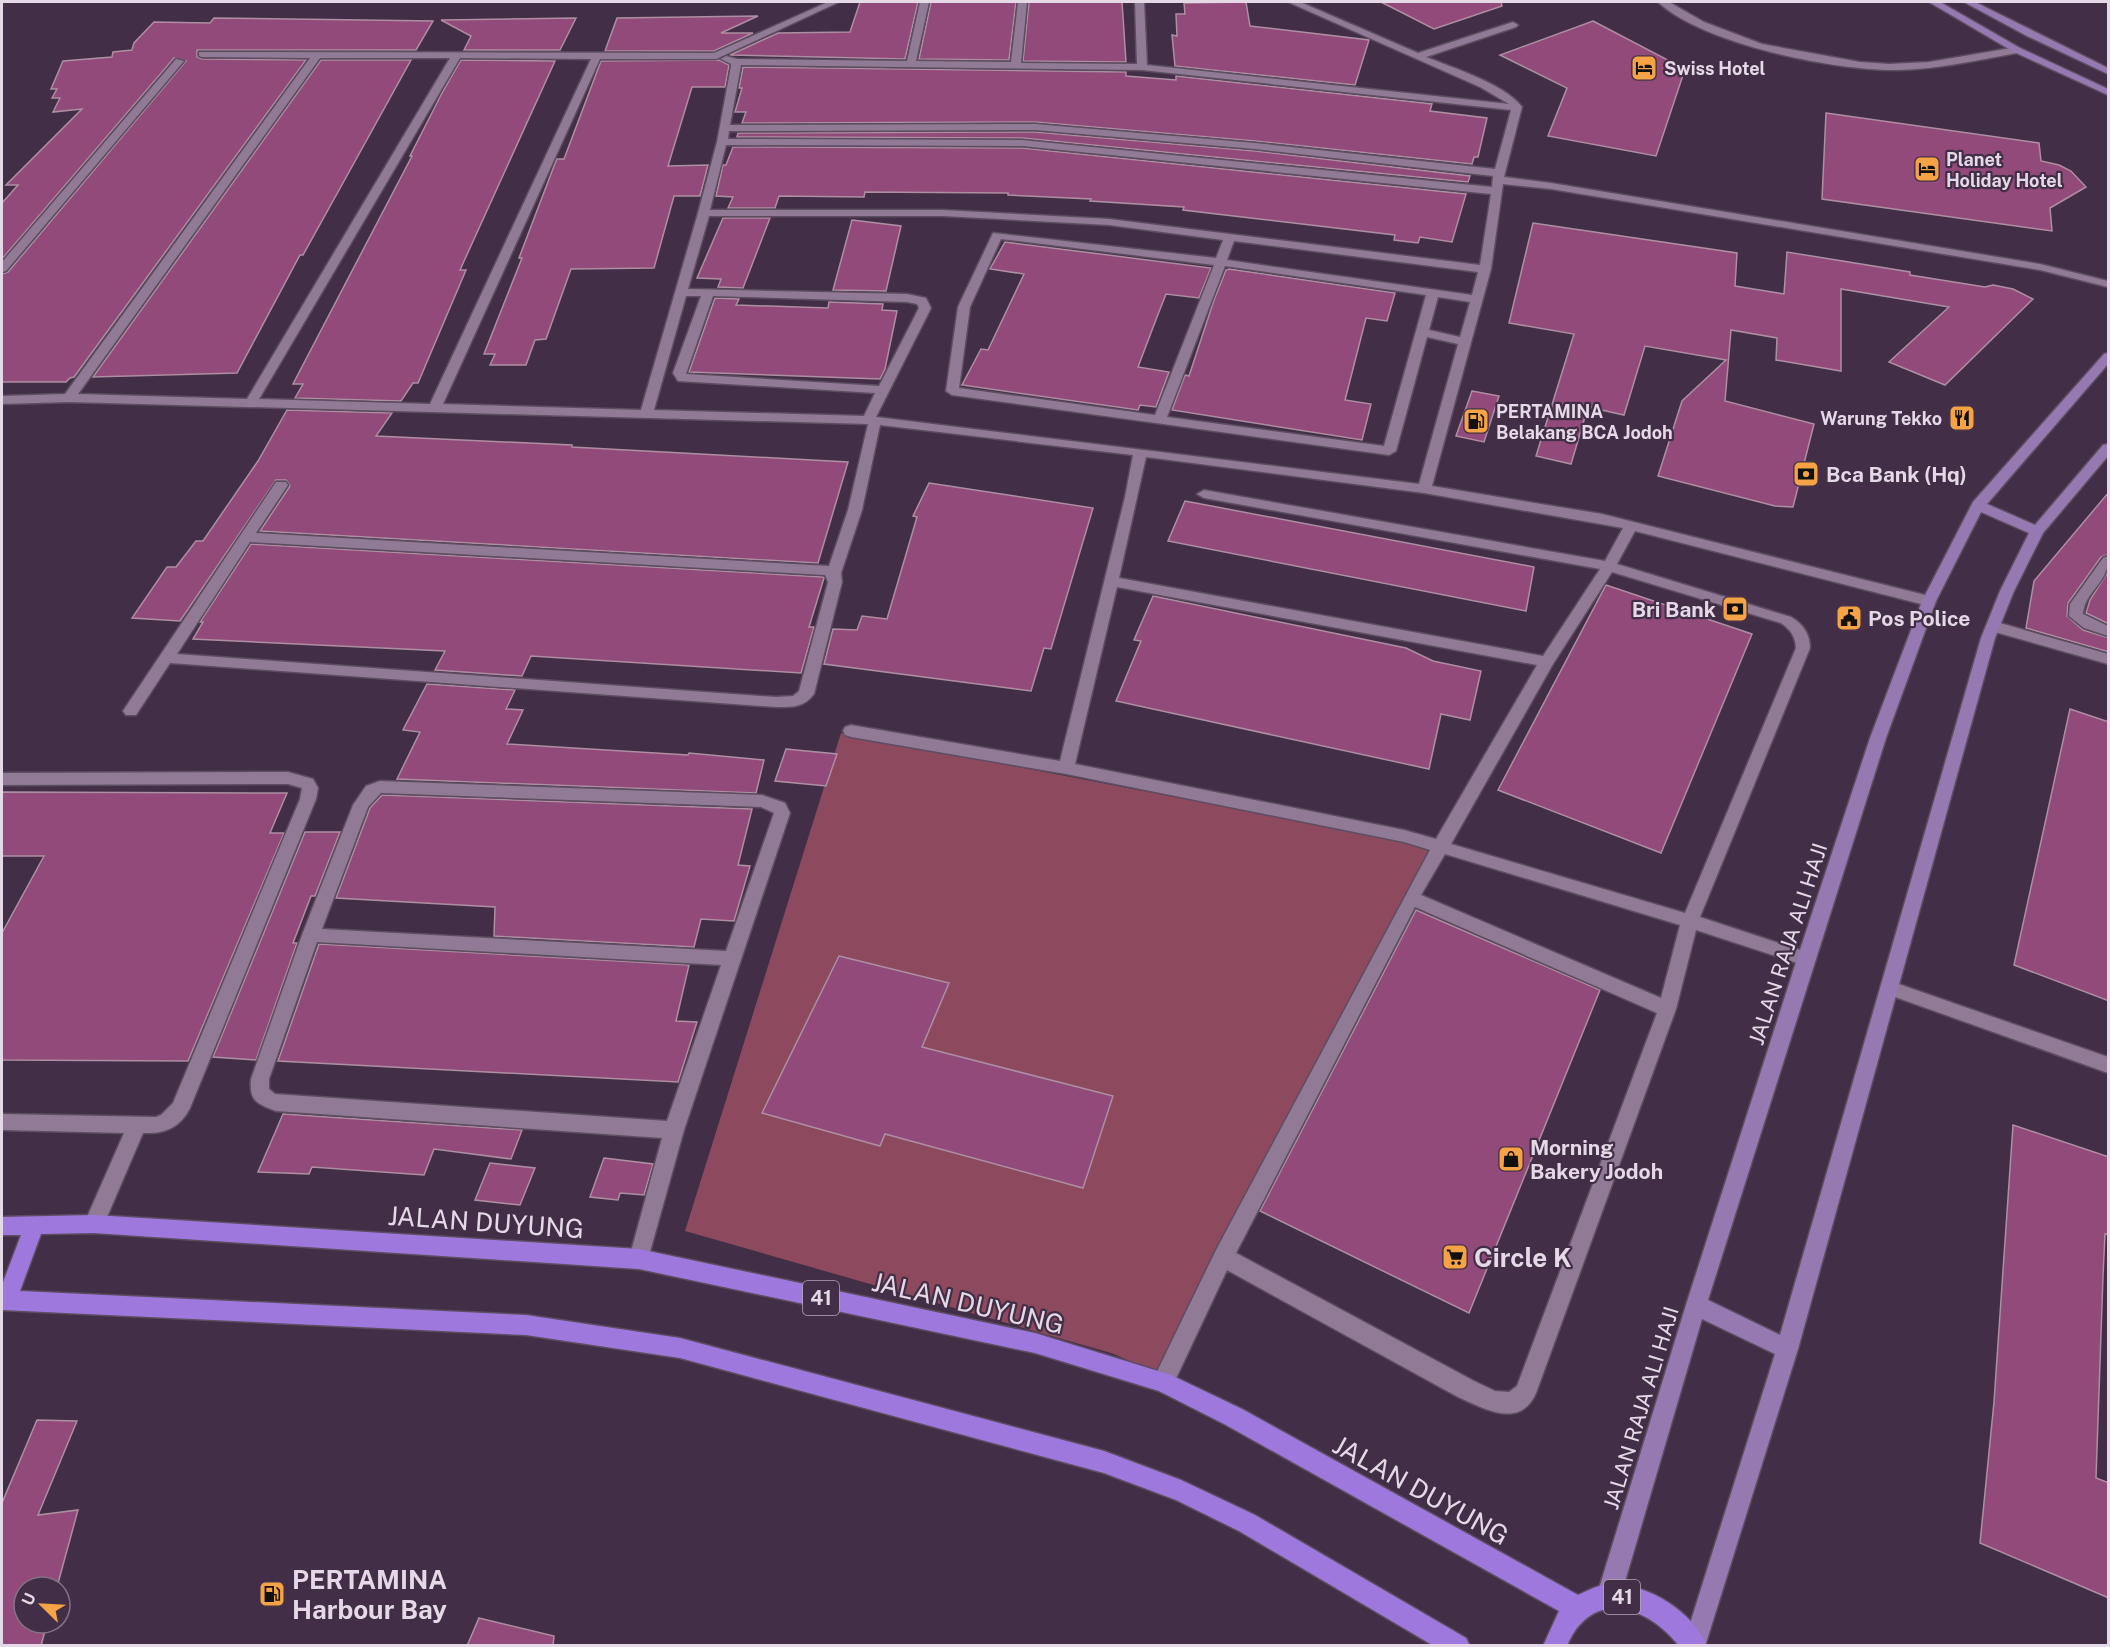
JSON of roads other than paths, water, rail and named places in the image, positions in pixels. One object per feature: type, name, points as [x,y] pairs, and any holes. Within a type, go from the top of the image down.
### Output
[{"type":"highway","name":"JALAN DUYUNG","points":[[2,1226],[94,1224],[639,1259],[1035,1343],[1163,1382],[1234,1417],[1578,1608]]},
{"type":"highway","points":[[34,1226],[4,1300],[526,1326],[680,1348],[1104,1462],[1172,1487],[1247,1523],[1458,1646]]},
{"type":"highway","name":"41","points":[[1555,1646],[1558,1632],[1571,1614],[1588,1602],[1609,1595],[1632,1598],[1655,1607],[1676,1622],[1695,1644]]},
{"type":"main road","points":[[1934,2],[2017,50],[2109,92]]},
{"type":"main road","points":[[1969,2],[2021,30],[2109,71]]},
{"type":"main road","name":"JALAN RAJA ALI HAJI","points":[[1609,1595],[1696,1305],[1806,959],[1879,735],[1929,601],[1978,505],[2109,357]]},
{"type":"main road","points":[[1695,1644],[1787,1349],[1993,626],[2007,591],[2037,531],[2109,448]]},
{"type":"main road","points":[[1978,505],[2037,531]]},
{"type":"main road","points":[[1696,1305],[1787,1349]]},
{"type":"street","points":[[716,56],[834,2]]},
{"type":"street","points":[[911,63],[924,2]]},
{"type":"street","points":[[1016,64],[1023,2]]},
{"type":"street","points":[[1140,2],[1142,67]]},
{"type":"street","points":[[1293,2],[1493,90],[1512,101],[1517,108]]},
{"type":"street","points":[[1663,2],[1712,30],[1736,40],[1783,53],[1846,63],[1901,67],[1952,62],[2017,50]]},
{"type":"street","points":[[1342,12],[1428,52]]},
{"type":"street","points":[[1416,57],[1513,25]]},
{"type":"street","points":[[202,54],[716,56],[736,62],[1142,67],[1517,108]]},
{"type":"street","points":[[250,404],[457,55]]},
{"type":"street","points":[[69,398],[316,56]]},
{"type":"street","points":[[435,407],[597,56]]},
{"type":"street","points":[[2,269],[179,61]]},
{"type":"street","points":[[647,413],[704,213],[722,142],[736,62]]},
{"type":"street","points":[[1424,489],[1485,269],[1498,181],[1517,108]]},
{"type":"street","points":[[724,128],[1035,127],[1255,146],[1498,181]]},
{"type":"street","points":[[722,142],[1022,144],[1551,186],[2040,267],[2109,284]]},
{"type":"street","points":[[704,213],[942,213],[1109,222],[1485,269]]},
{"type":"street","points":[[1433,293],[1389,451],[952,391],[964,307],[998,235],[1220,262],[1477,299]]},
{"type":"street","points":[[1160,419],[1230,237]]},
{"type":"street","points":[[166,658],[767,701],[797,701],[806,694],[835,582],[834,573],[855,510],[872,420],[924,304],[918,299],[682,292]]},
{"type":"street","points":[[708,293],[679,373],[682,378],[884,390]]},
{"type":"street","points":[[1422,332],[1464,342]]},
{"type":"street","points":[[2,400],[69,398],[872,420],[1424,489],[1602,518],[1929,601]]},
{"type":"street","points":[[1066,768],[1132,497],[1140,452]]},
{"type":"street","points":[[130,711],[281,485]]},
{"type":"street","points":[[1204,494],[1609,566],[1786,620],[1796,627],[1803,638],[1803,648],[1690,921],[1667,1009],[1525,1393],[1512,1403],[1494,1402],[1222,1257]]},
{"type":"street","points":[[1163,1382],[1222,1257],[1411,898],[1547,662],[1609,566],[1631,525]]},
{"type":"street","points":[[247,537],[834,573]]},
{"type":"street","points":[[2109,561],[2076,604],[2076,616],[2089,624],[2109,631]]},
{"type":"street","points":[[1111,580],[1547,662]]},
{"type":"street","points":[[1993,626],[2109,659]]},
{"type":"street","points":[[851,731],[1066,768],[1404,836],[1690,921],[1806,959]]},
{"type":"street","points":[[2,779],[288,778],[307,783],[310,788],[308,799],[180,1108],[167,1122],[156,1125],[2,1122]]},
{"type":"street","points":[[639,1259],[674,1130],[782,813],[779,807],[771,802],[380,787],[372,790],[361,805],[311,935],[260,1079],[258,1092],[268,1100],[288,1104],[674,1130]]},
{"type":"street","points":[[1411,898],[1667,1009]]},
{"type":"street","points":[[311,935],[733,959]]},
{"type":"street","points":[[1890,988],[2109,1065]]},
{"type":"street","points":[[94,1224],[137,1125]]},
{"type":"place","name":"Swiss Hotel","points":[[1644,68]]},
{"type":"place","name":"Planet Holiday Hotel","points":[[1927,169]]},
{"type":"place","name":"Warung Tekko","points":[[1962,418]]},
{"type":"place","name":"PERTAMINA Belakang BCA Jodoh","points":[[1476,421]]},
{"type":"place","name":"Bca Bank (Hq)","points":[[1806,474]]},
{"type":"place","name":"Bri Bank","points":[[1735,609]]},
{"type":"place","name":"Pos Police","points":[[1849,618]]},
{"type":"place","name":"Morning Bakery Jodoh","points":[[1511,1159]]},
{"type":"place","name":"Circle K","points":[[1455,1257]]},
{"type":"place","name":"PERTAMINA Harbour Bay","points":[[272,1594]]}]
